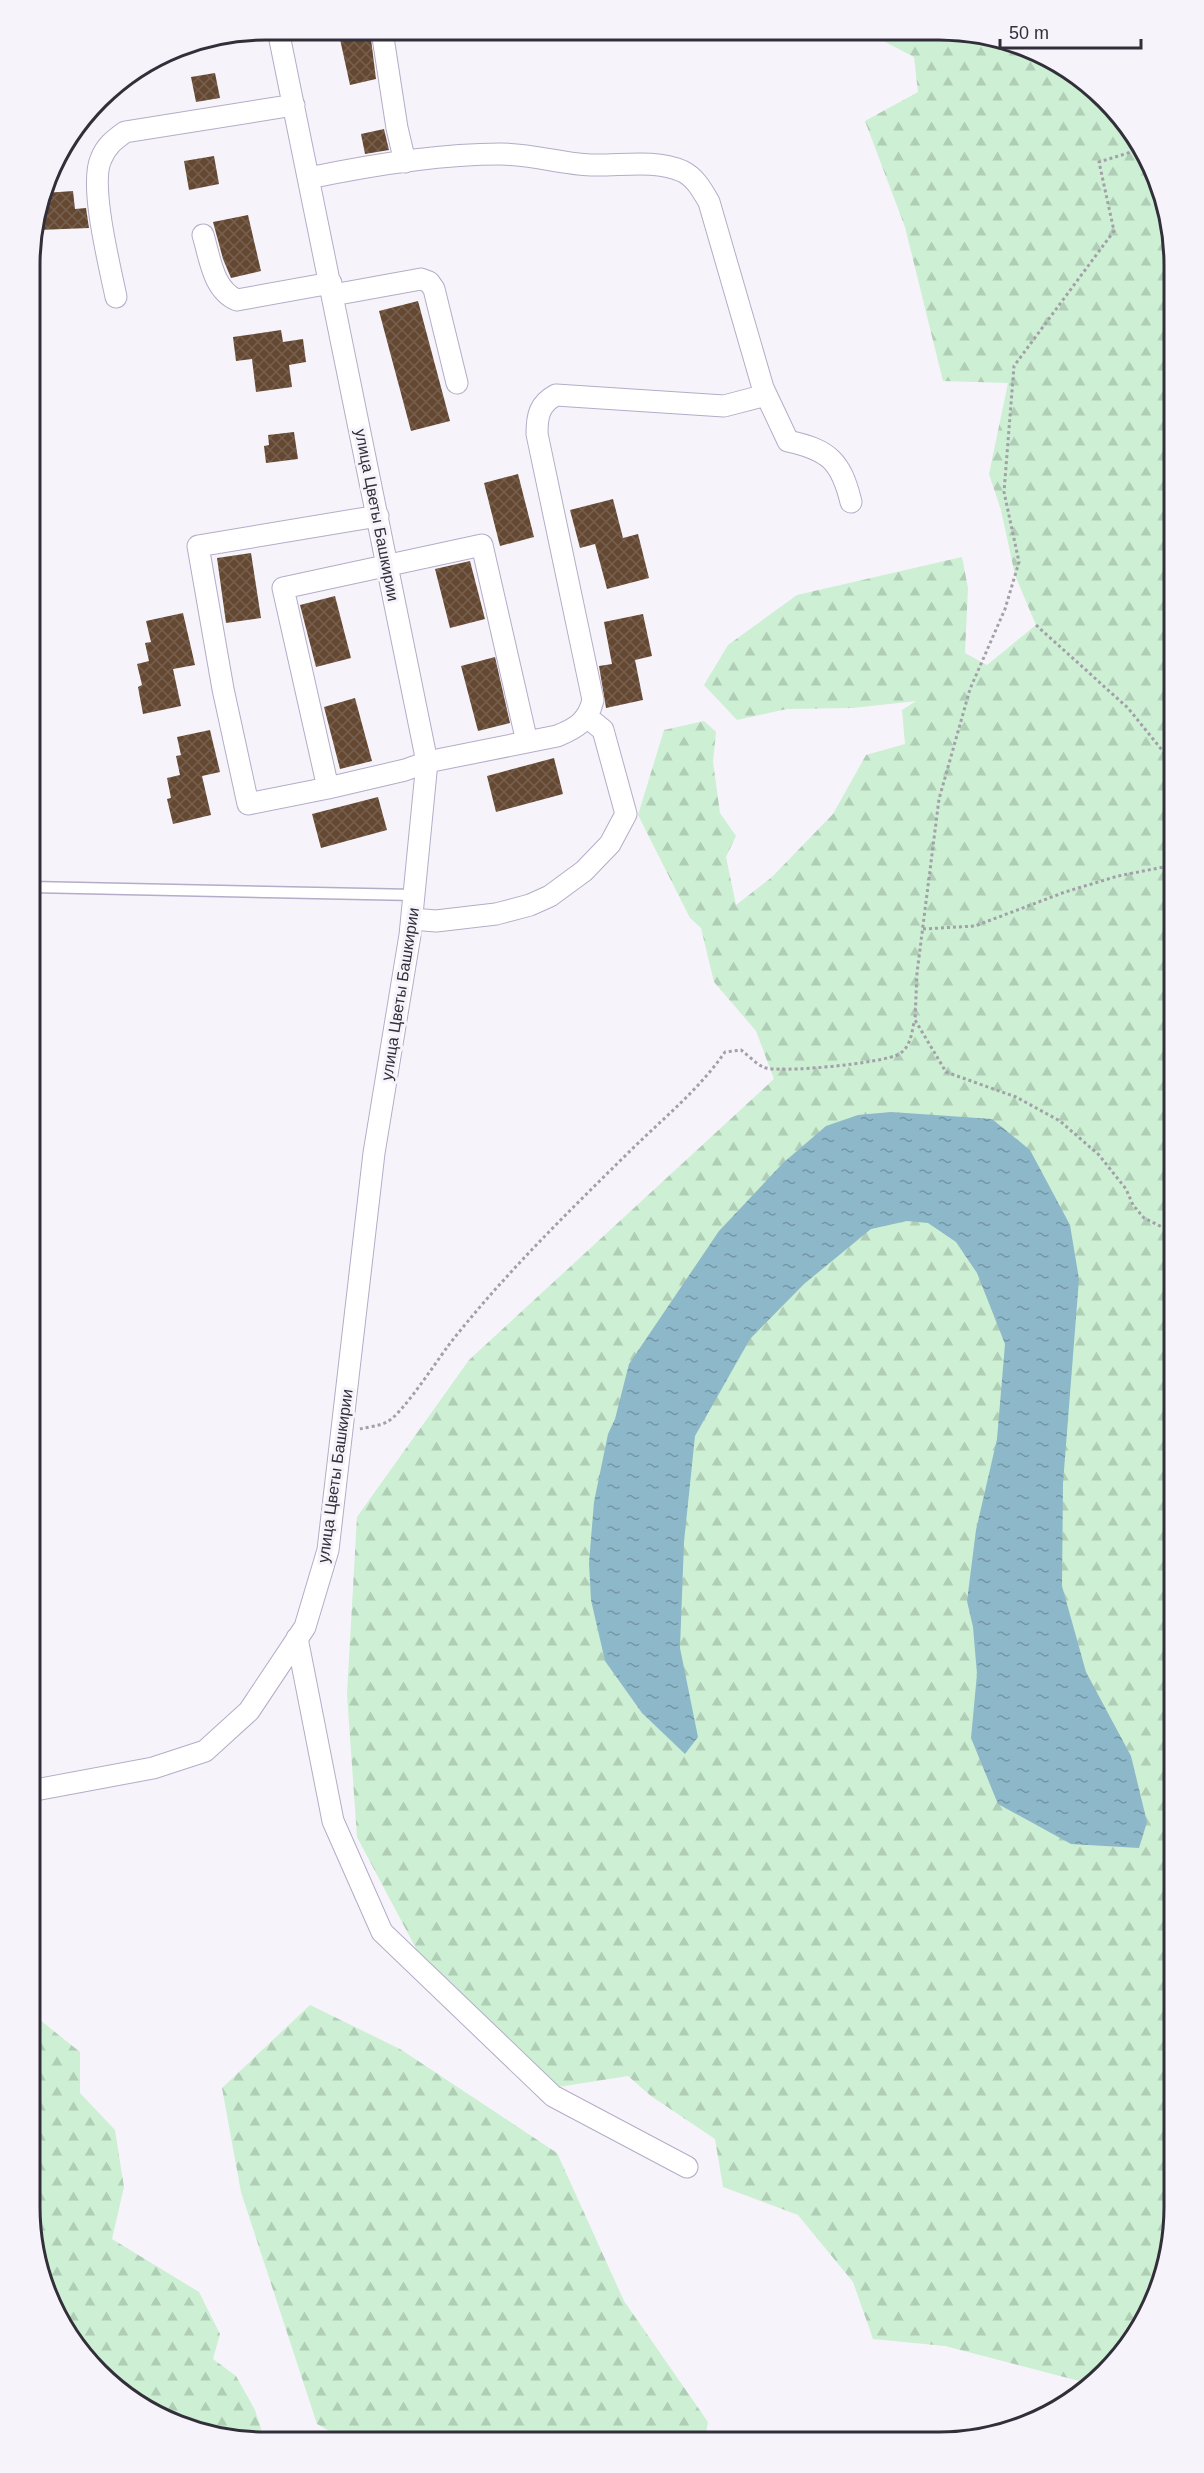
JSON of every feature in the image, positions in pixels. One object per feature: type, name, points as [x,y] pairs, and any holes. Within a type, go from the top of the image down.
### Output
[{"type":"street","name":"улица Цветы Башкирии","points":[[40,1789],[153,1768],[205,1751],[249,1711],[305,1627],[328,1550],[374,1153],[412,919],[427,762],[280,40]]},
{"type":"street","points":[[383,40],[397,128],[405,162]]},
{"type":"street","points":[[116,297],[98,193],[99,161],[111,142],[125,132],[294,105]]},
{"type":"street","points":[[309,178],[405,162],[500,154],[538,156],[573,164],[664,165],[684,172],[697,183],[709,202],[766,395],[788,441],[809,446],[834,461],[846,478],[852,502]]},
{"type":"street","points":[[204,235],[217,281],[228,296],[237,300],[422,279],[429,282],[434,290],[457,383]]},
{"type":"street","points":[[378,516],[198,546],[223,689],[248,804],[405,770],[427,762],[557,736],[574,729],[587,717],[593,699],[537,434],[540,409],[545,400],[556,394],[724,406],[766,395]]},
{"type":"street","points":[[328,788],[283,588],[482,545],[527,742]]},
{"type":"street","points":[[412,919],[436,921],[495,914],[530,905],[550,896],[584,871],[610,844],[626,814],[603,730],[587,717]]},
{"type":"street","points":[[297,1638],[333,1821],[382,1932],[554,2096],[687,2167]]},
{"type":"lane","points":[[40,887],[415,895]]},
{"type":"path","points":[[342,1435],[387,1422],[454,1338],[532,1247],[640,1140],[684,1100],[713,1069],[725,1052],[741,1050],[764,1068],[795,1069],[886,1060],[902,1053],[911,1039],[915,1020],[922,929],[939,799],[970,689],[1005,609],[1019,562],[1004,492],[1014,366],[1114,231],[1099,162],[1132,152]]},
{"type":"path","points":[[1036,625],[1128,708],[1164,753]]},
{"type":"path","points":[[922,929],[975,926],[1076,889],[1118,876],[1164,867]]},
{"type":"path","points":[[915,1020],[946,1072],[1016,1096],[1060,1121],[1099,1155],[1126,1189],[1133,1205],[1144,1218],[1164,1228]]},
{"type":"green space","points":[[881,40],[939,40],[983,45],[1011,52],[1064,78],[1098,106],[1126,140],[1152,193],[1162,236],[1164,265],[1164,2208],[1162,2237],[1156,2266],[1140,2307],[1117,2345],[1081,2382],[945,2346],[873,2339],[853,2282],[798,2215],[723,2187],[715,2139],[651,2096],[628,2076],[558,2087],[439,1992],[357,1837],[347,1694],[357,1517],[469,1360],[774,1079],[756,1031],[714,982],[701,928],[690,918],[638,815],[664,730],[704,721],[716,732],[713,762],[720,813],[736,836],[726,857],[736,905],[772,877],[833,814],[866,755],[905,744],[902,710],[916,701],[853,708],[787,709],[737,720],[704,685],[728,645],[797,595],[962,557],[968,588],[965,653],[987,665],[1036,625],[1015,575],[1001,510],[989,474],[1008,383],[943,381],[905,227],[865,121],[918,92],[914,57]]},
{"type":"green space","points":[[310,2005],[400,2049],[557,2153],[624,2301],[708,2422],[706,2432],[331,2432],[317,2424],[241,2192],[222,2088]]},
{"type":"green space","points":[[40,2020],[80,2052],[80,2093],[115,2130],[124,2187],[112,2239],[199,2292],[220,2334],[213,2359],[236,2376],[255,2410],[262,2432],[221,2428],[179,2415],[140,2395],[128,2386],[106,2367],[78,2333],[52,2280],[42,2237]]},
{"type":"water","points":[[891,1112],[992,1119],[1030,1150],[1070,1225],[1079,1279],[1063,1483],[1062,1586],[1086,1672],[1131,1756],[1147,1822],[1139,1848],[1071,1844],[998,1804],[971,1738],[977,1674],[973,1627],[967,1601],[976,1530],[997,1439],[1005,1344],[977,1273],[956,1242],[928,1223],[907,1221],[871,1229],[804,1284],[750,1339],[695,1436],[684,1542],[680,1648],[698,1737],[685,1754],[642,1713],[605,1661],[591,1600],[589,1563],[594,1502],[608,1434],[615,1419],[629,1364],[719,1231],[783,1163],[826,1126],[858,1115]]},
{"type":"building","points":[[340,40],[371,40],[376,79],[350,85]]},
{"type":"building","points":[[215,73],[220,98],[196,102],[191,77]]},
{"type":"building","points":[[384,129],[389,150],[365,154],[361,134]]},
{"type":"building","points":[[214,156],[219,184],[189,190],[184,161]]},
{"type":"building","points":[[73,191],[75,209],[86,208],[89,228],[43,230],[52,192]]},
{"type":"building","points":[[248,215],[261,271],[231,278],[223,259],[213,222]]},
{"type":"building","points":[[418,301],[450,421],[411,431],[379,311]]},
{"type":"building","points":[[281,330],[283,342],[303,339],[306,362],[289,365],[292,387],[256,392],[252,359],[236,361],[233,337]]},
{"type":"building","points":[[294,432],[298,459],[266,463],[264,446],[269,445],[268,435]]},
{"type":"building","points":[[518,474],[534,537],[500,546],[484,483]]},
{"type":"building","points":[[613,499],[623,538],[638,534],[649,578],[607,589],[595,544],[580,548],[570,510]]},
{"type":"building","points":[[251,553],[261,618],[226,623],[217,558]]},
{"type":"building","points":[[470,561],[485,619],[450,628],[435,569]]},
{"type":"building","points":[[335,596],[351,658],[316,667],[300,605]]},
{"type":"building","points":[[183,613],[195,665],[173,669],[181,706],[143,714],[138,687],[142,685],[137,664],[149,661],[145,643],[151,642],[146,621]]},
{"type":"building","points":[[643,614],[652,656],[635,660],[643,700],[606,708],[599,666],[612,664],[604,622]]},
{"type":"building","points":[[495,657],[510,723],[478,731],[461,666]]},
{"type":"building","points":[[355,698],[372,761],[340,769],[324,707]]},
{"type":"building","points":[[210,730],[220,772],[202,776],[211,815],[173,824],[167,799],[171,798],[167,778],[180,775],[176,756],[181,755],[177,737]]},
{"type":"building","points":[[554,758],[563,794],[496,812],[487,776]]},
{"type":"building","points":[[378,797],[387,830],[321,848],[312,814]]}]
